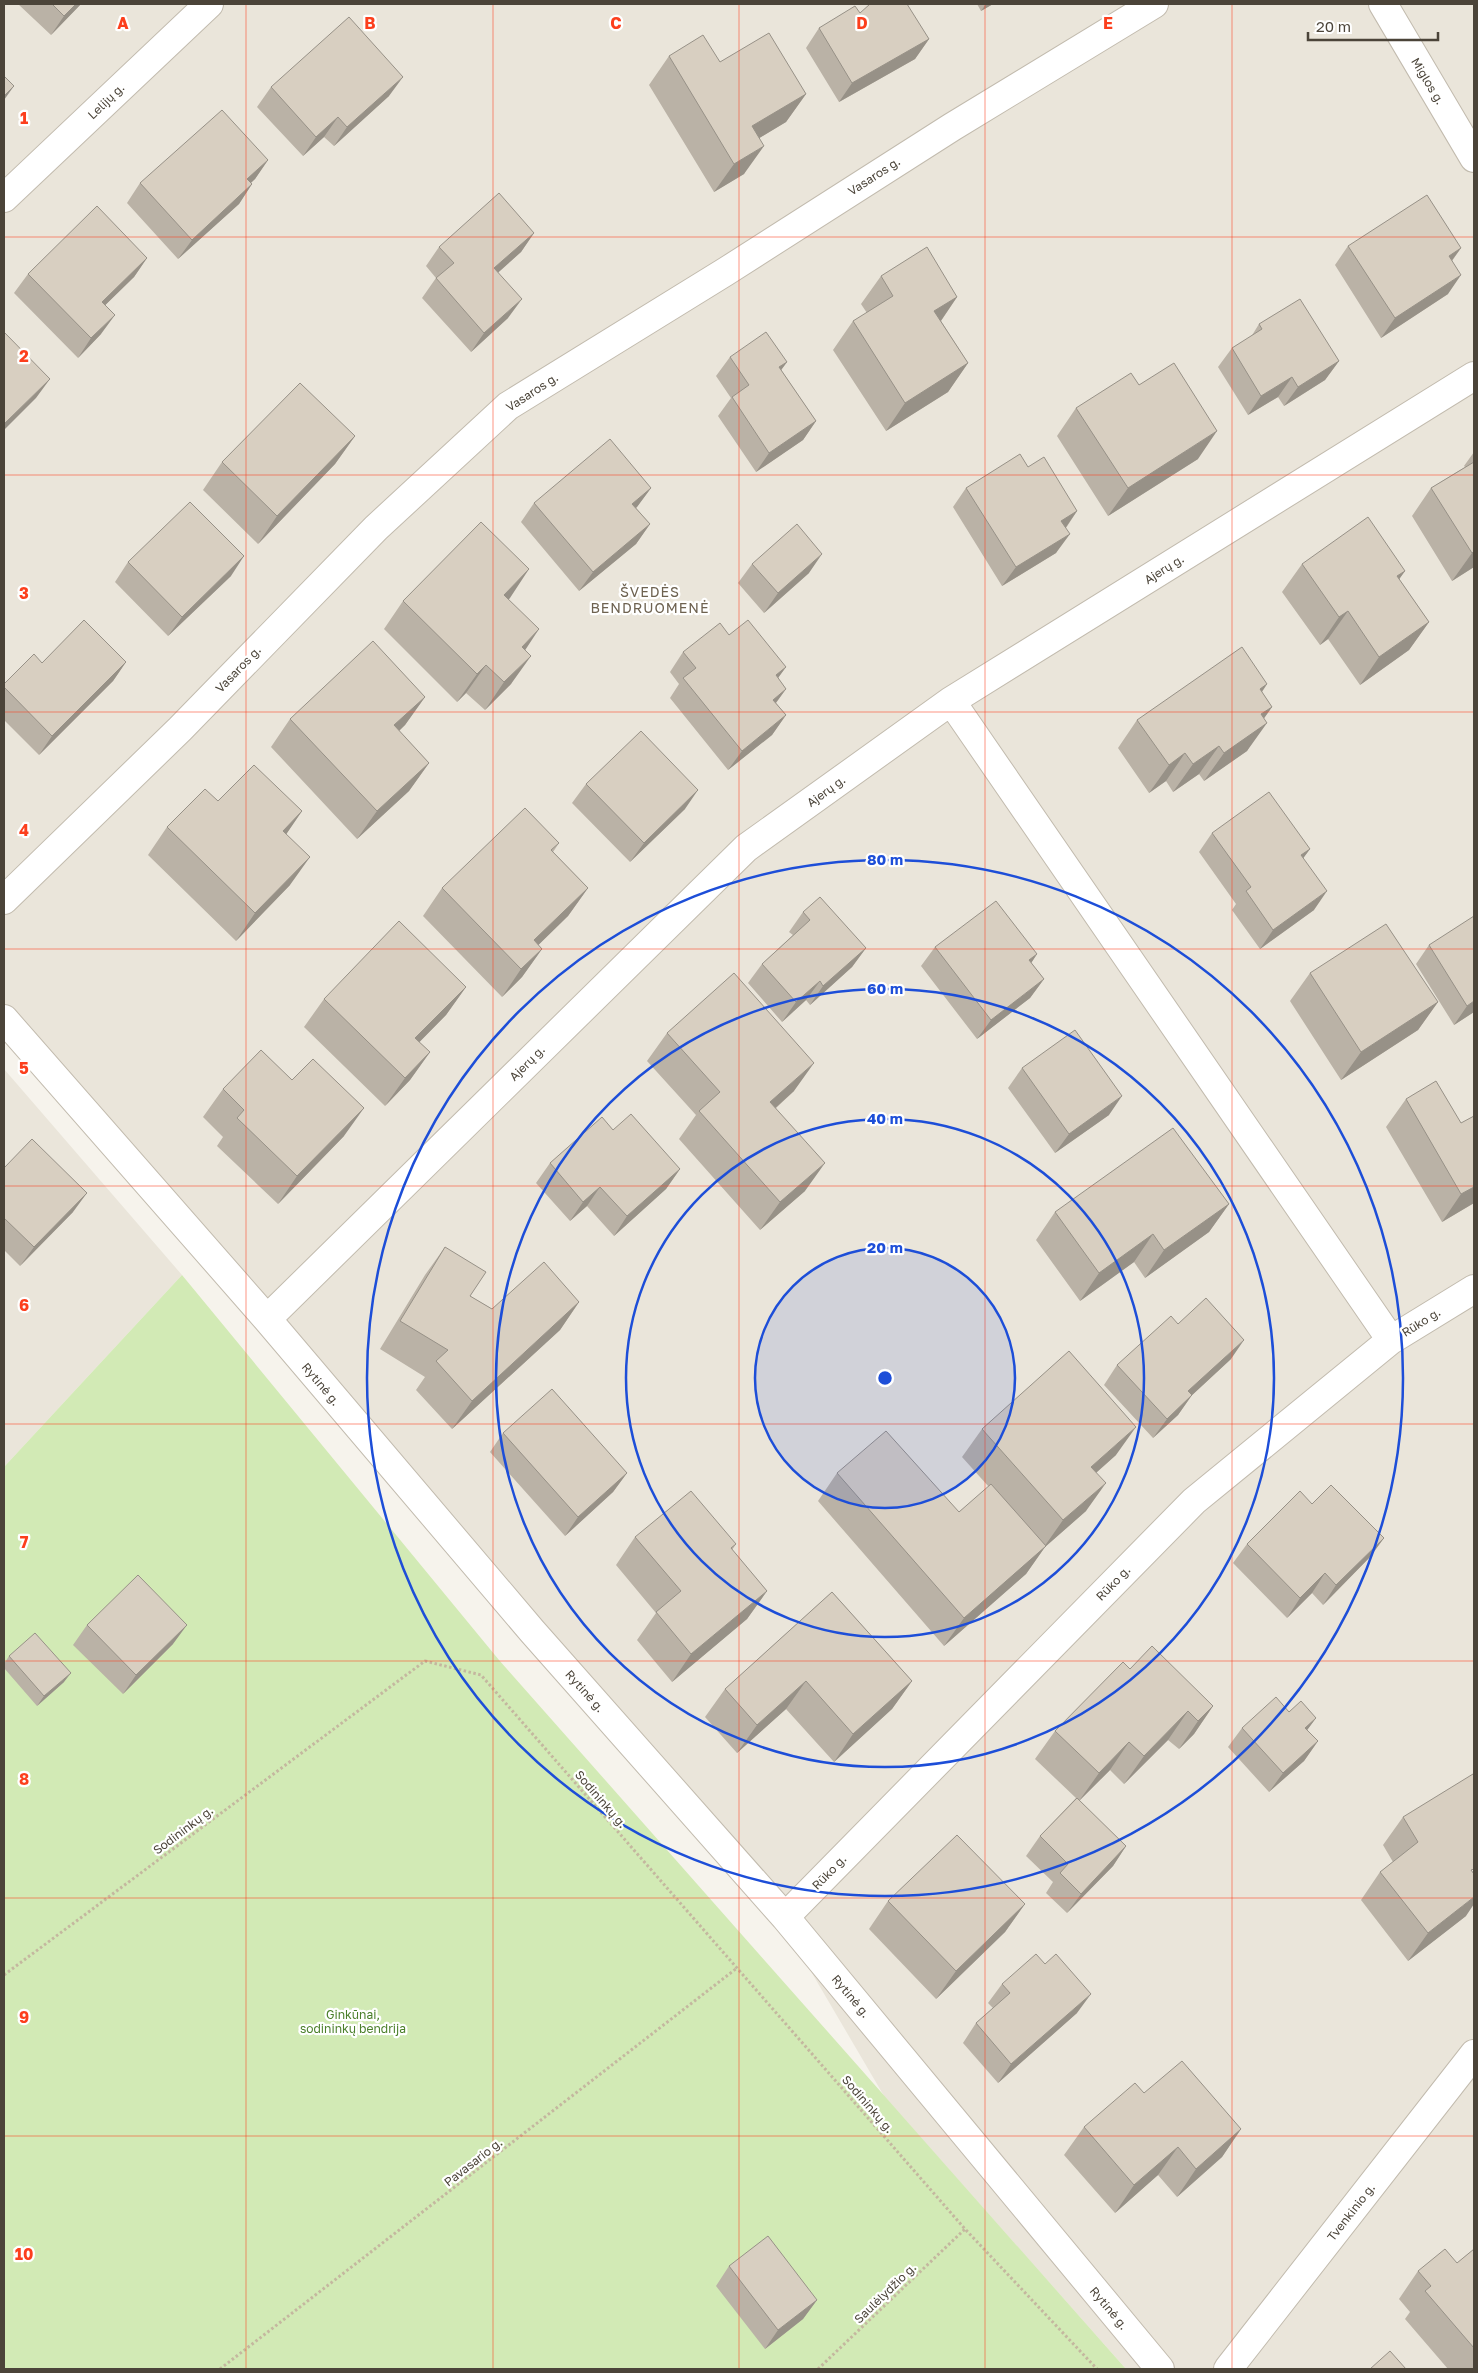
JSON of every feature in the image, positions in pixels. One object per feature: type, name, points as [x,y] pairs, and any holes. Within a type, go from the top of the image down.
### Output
[{"type":"street","name":"Lelijų g.","points":[[4,198],[209,4]]},
{"type":"street","name":"Vasaros g.","points":[[4,900],[180,729],[376,528],[508,406],[725,272],[952,127],[1154,4]]},
{"type":"street","name":"Miglos g.","points":[[1382,4],[1474,158]]},
{"type":"street","name":"Ajerų g.","points":[[267,1319],[746,848],[951,700],[1474,376]]},
{"type":"street","points":[[951,700],[1391,1340]]},
{"type":"street","name":"Rytinė g.","points":[[9,1035],[267,1319],[532,1631],[785,1917],[1160,2369]]},
{"type":"street","name":"Rūko g.","points":[[785,1917],[1194,1501],[1391,1340],[1474,1289]]},
{"type":"street","name":"Tvenkinio g.","points":[[1228,2369],[1474,2054]]},
{"type":"path","name":"Sodininkų g.","points":[[4,1976],[425,1661],[482,1676],[965,2229],[1097,2369]]},
{"type":"path","name":"Pavasario g.","points":[[220,2369],[737,1968]]},
{"type":"path","name":"Saulėlydžio g.","points":[[818,2369],[965,2229]]},
{"type":"shaded area","points":[[4,4],[1474,4],[1474,2369],[1126,2369],[884,2096],[782,1922],[4,1019]]},
{"type":"shaded area","points":[[4,1069],[182,1275],[4,1467]]},
{"type":"green space","name":"Ginkūnai, sodininkų bendrija","points":[[182,1275],[499,1660],[1126,2369],[4,2369],[4,1467]]},
{"type":"building","points":[[52,4],[76,4],[64,16]]},
{"type":"building","points":[[870,4],[907,4],[929,39],[852,83],[819,28],[855,6],[860,13]]},
{"type":"building","points":[[349,17],[403,77],[347,127],[338,117],[316,137],[271,87]]},
{"type":"building","points":[[769,33],[806,94],[752,126],[764,146],[734,164],[669,56],[703,35],[720,62]]},
{"type":"building","points":[[4,76],[14,86],[4,96]]},
{"type":"building","points":[[222,110],[268,160],[247,179],[252,184],[192,240],[140,183]]},
{"type":"building","points":[[499,193],[534,233],[494,268],[522,299],[484,333],[436,278],[454,263],[439,247]]},
{"type":"building","points":[[1427,195],[1461,248],[1449,256],[1461,275],[1395,318],[1348,246]]},
{"type":"building","points":[[97,206],[147,258],[102,302],[115,315],[91,338],[28,274]]},
{"type":"building","points":[[927,247],[957,297],[934,311],[968,363],[905,403],[853,321],[893,296],[881,276]]},
{"type":"building","points":[[1300,299],[1339,361],[1298,387],[1292,377],[1261,396],[1232,348],[1262,329],[1259,324]]},
{"type":"building","points":[[4,332],[50,379],[4,424]]},
{"type":"building","points":[[766,332],[787,362],[779,367],[816,421],[769,453],[732,397],[749,385],[730,357]]},
{"type":"building","points":[[1174,363],[1217,431],[1128,488],[1076,408],[1131,373],[1139,385]]},
{"type":"building","points":[[300,383],[355,436],[277,516],[222,462]]},
{"type":"building","points":[[610,439],[651,488],[632,504],[650,524],[593,572],[534,503]]},
{"type":"building","points":[[1020,454],[1028,467],[1044,457],[1077,511],[1061,521],[1070,534],[1016,567],[966,488]]},
{"type":"building","points":[[1474,462],[1474,551],[1472,553],[1431,488]]},
{"type":"building","points":[[190,502],[244,556],[182,617],[128,562]]},
{"type":"building","points":[[1368,517],[1405,571],[1397,576],[1429,622],[1379,657],[1348,611],[1339,617],[1302,564]]},
{"type":"building","points":[[481,522],[529,569],[504,595],[539,629],[522,647],[531,656],[504,682],[486,665],[477,674],[403,601]]},
{"type":"building","points":[[797,524],[822,554],[778,593],[752,564]]},
{"type":"building","points":[[84,620],[126,662],[52,736],[4,687],[4,684],[34,654],[42,663]]},
{"type":"building","points":[[748,620],[786,667],[776,675],[786,689],[773,700],[786,715],[742,751],[683,678],[696,668],[683,652],[720,623],[729,635]]},
{"type":"building","points":[[373,641],[425,697],[394,725],[429,763],[377,811],[290,719]]},
{"type":"building","points":[[1242,647],[1267,684],[1260,689],[1272,707],[1261,714],[1267,723],[1224,753],[1219,746],[1193,764],[1185,753],[1169,765],[1137,720]]},
{"type":"building","points":[[641,731],[698,790],[644,843],[586,784]]},
{"type":"building","points":[[254,765],[302,811],[283,831],[310,857],[255,913],[167,827],[205,789],[218,801]]},
{"type":"building","points":[[1269,792],[1310,849],[1301,855],[1327,891],[1273,930],[1246,891],[1251,887],[1212,833]]},
{"type":"building","points":[[525,808],[559,843],[551,850],[588,888],[534,940],[542,949],[521,969],[442,888]]},
{"type":"building","points":[[820,897],[866,948],[823,986],[820,981],[796,1002],[762,964],[810,920],[803,912]]},
{"type":"building","points":[[996,901],[1037,954],[1029,960],[1044,979],[991,1020],[935,947]]},
{"type":"building","points":[[1474,916],[1474,1001],[1467,1006],[1429,945]]},
{"type":"building","points":[[399,921],[466,987],[415,1038],[430,1052],[405,1078],[324,999]]},
{"type":"building","points":[[1386,924],[1438,1002],[1361,1052],[1310,973]]},
{"type":"building","points":[[734,973],[814,1063],[770,1102],[825,1163],[780,1202],[699,1111],[720,1092],[667,1033]]},
{"type":"building","points":[[1075,1030],[1122,1096],[1069,1134],[1022,1068]]},
{"type":"building","points":[[261,1050],[292,1080],[313,1059],[364,1108],[297,1176],[237,1118],[244,1110],[223,1089]]},
{"type":"building","points":[[1436,1081],[1461,1123],[1474,1116],[1474,1187],[1461,1194],[1406,1099]]},
{"type":"building","points":[[631,1114],[680,1169],[627,1216],[600,1187],[583,1202],[550,1163],[602,1117],[613,1130]]},
{"type":"building","points":[[1173,1128],[1229,1204],[1164,1250],[1153,1234],[1099,1273],[1055,1212]]},
{"type":"building","points":[[32,1139],[87,1193],[34,1247],[4,1218],[4,1168]]},
{"type":"building","points":[[445,1247],[486,1272],[470,1296],[492,1309],[544,1262],[579,1302],[472,1401],[436,1361],[448,1350],[400,1321]]},
{"type":"building","points":[[1206,1298],[1244,1340],[1188,1391],[1192,1395],[1167,1419],[1117,1365],[1171,1316],[1178,1324]]},
{"type":"building","points":[[1069,1351],[1136,1427],[1091,1467],[1106,1483],[1063,1520],[982,1429]]},
{"type":"building","points":[[552,1389],[627,1473],[578,1517],[503,1433]]},
{"type":"building","points":[[886,1431],[959,1512],[991,1484],[1046,1546],[964,1618],[837,1473]]},
{"type":"building","points":[[1331,1485],[1384,1538],[1336,1585],[1325,1573],[1300,1598],[1247,1544],[1300,1491],[1312,1504]]},
{"type":"building","points":[[691,1491],[736,1544],[731,1548],[767,1591],[691,1654],[656,1612],[681,1591],[635,1537]]},
{"type":"building","points":[[138,1575],[187,1625],[136,1675],[87,1625]]},
{"type":"building","points":[[832,1592],[912,1681],[853,1734],[806,1681],[757,1725],[725,1689]]},
{"type":"building","points":[[35,1633],[71,1673],[44,1696],[9,1656]]},
{"type":"building","points":[[1152,1646],[1213,1706],[1198,1721],[1188,1711],[1144,1756],[1129,1742],[1099,1773],[1055,1731],[1123,1662],[1130,1669]]},
{"type":"building","points":[[1276,1697],[1289,1712],[1301,1701],[1316,1718],[1305,1728],[1318,1741],[1283,1773],[1242,1728]]},
{"type":"building","points":[[1473,1774],[1474,1869],[1471,1870],[1474,1874],[1474,1897],[1428,1933],[1380,1872],[1418,1842],[1403,1817]]},
{"type":"building","points":[[1077,1798],[1126,1846],[1081,1894],[1060,1873],[1068,1864],[1040,1836]]},
{"type":"building","points":[[957,1835],[1025,1904],[956,1971],[888,1901]]},
{"type":"building","points":[[1036,1954],[1045,1964],[1056,1954],[1091,1994],[1011,2064],[976,2023],[1010,1993],[1002,1984]]},
{"type":"building","points":[[1182,2061],[1241,2129],[1196,2169],[1178,2147],[1134,2185],[1084,2127],[1135,2083],[1144,2093]]},
{"type":"building","points":[[768,2236],[817,2300],[778,2330],[729,2266]]},
{"type":"building","points":[[1445,2249],[1457,2263],[1474,2249],[1474,2348],[1425,2291],[1431,2286],[1418,2271]]},
{"type":"building","points":[[1390,2351],[1406,2369],[1370,2369]]},
{"type":"district","name":"ŠVEDĖS BENDRUOMENĖ","points":[[650,600]]}]
